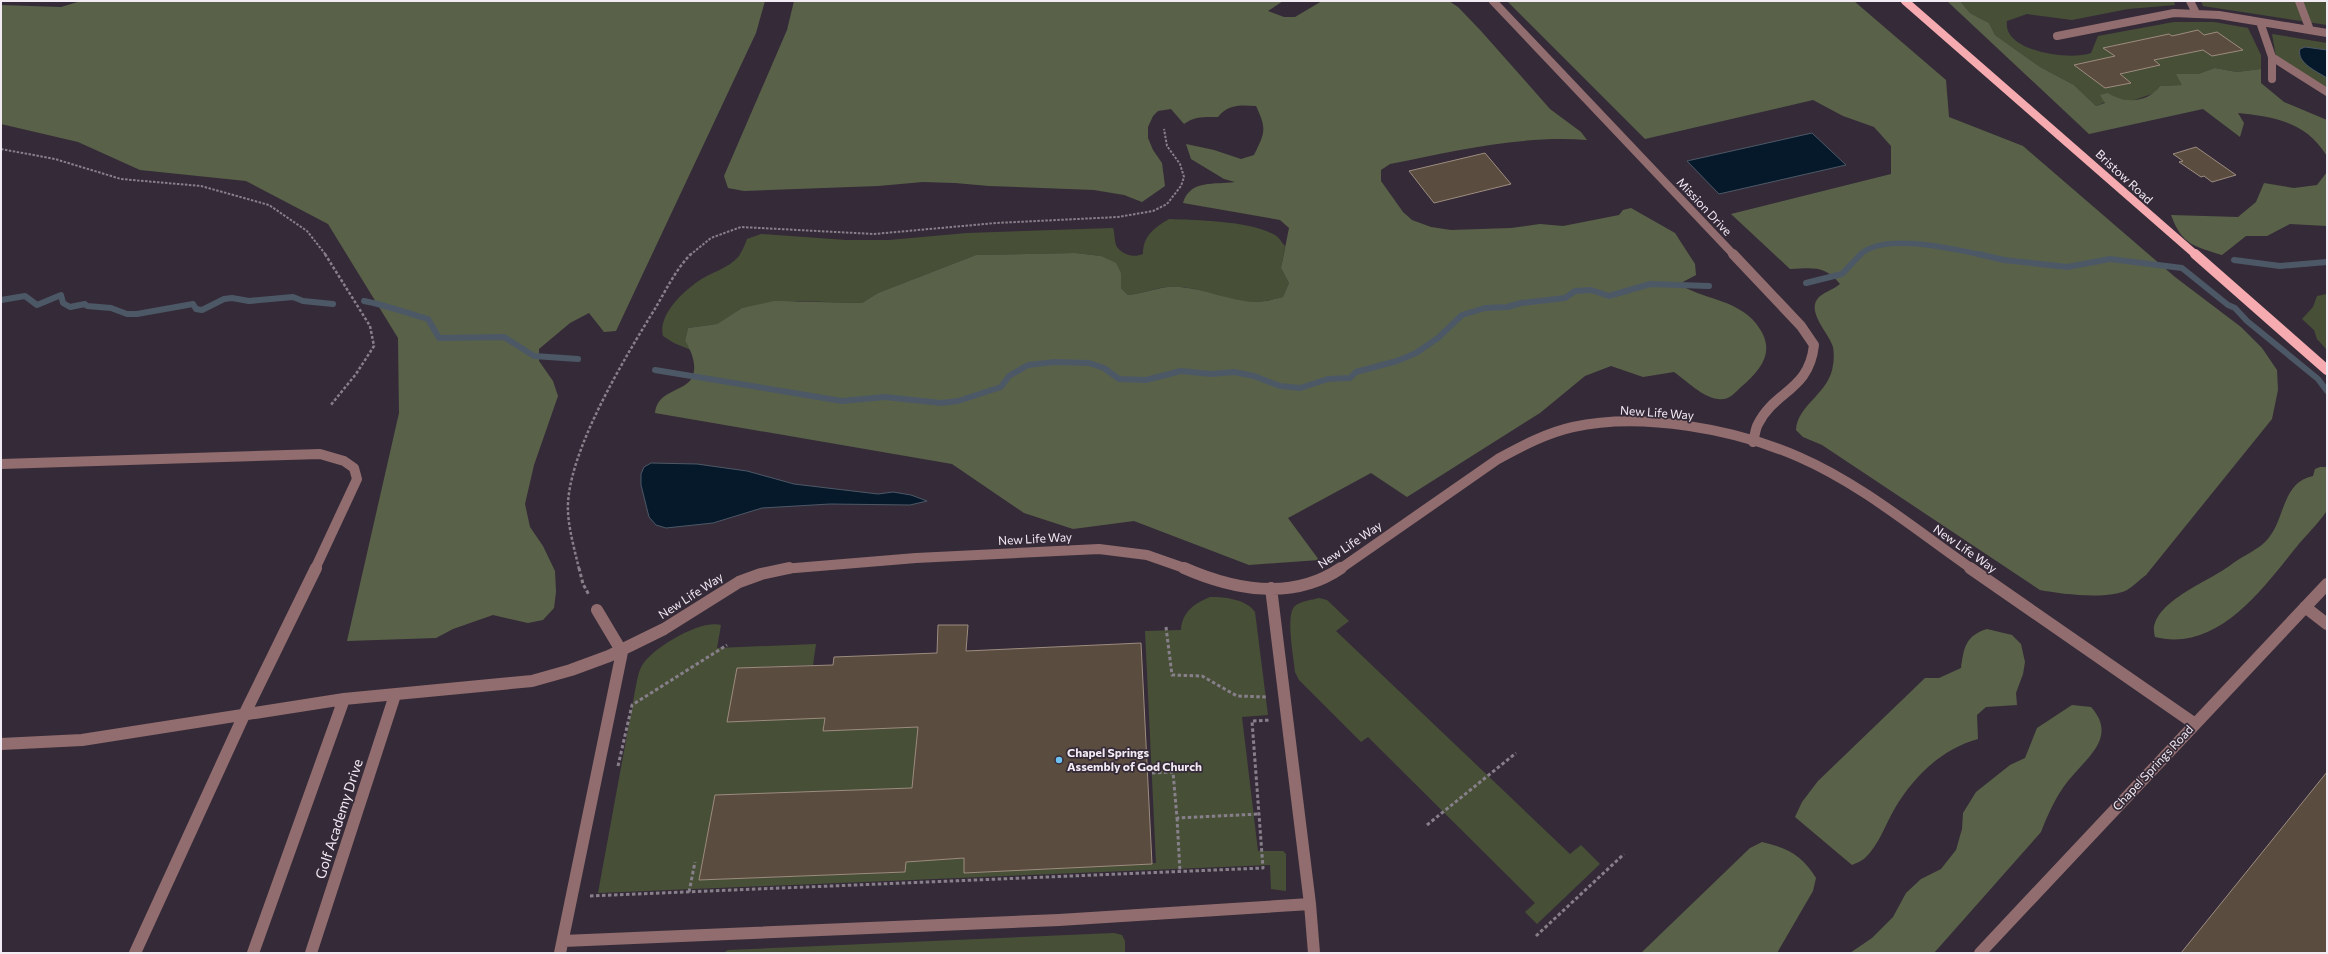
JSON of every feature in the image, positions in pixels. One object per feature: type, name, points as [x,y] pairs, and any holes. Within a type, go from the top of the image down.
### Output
[{"type":"main road","name":"Bristow Road","points":[[1905,1],[2327,370]]},
{"type":"street","name":"Mission Drive","points":[[1493,1],[1801,326],[1814,345],[1812,362],[1806,375],[1769,409],[1758,424],[1753,442]]},
{"type":"street","points":[[2190,1],[2196,13]]},
{"type":"street","points":[[2299,1],[2310,30]]},
{"type":"street","points":[[2056,36],[2151,16],[2196,13],[2327,33]]},
{"type":"street","points":[[2260,22],[2272,57],[2272,79]]},
{"type":"street","points":[[2272,57],[2327,92]]},
{"type":"street","name":"New Life Way","points":[[1,744],[82,740],[245,713],[344,699],[532,682],[592,665],[648,640],[685,617],[718,592],[747,578],[778,568],[893,559],[1100,549],[1131,551],[1162,559],[1213,579],[1244,587],[1270,588],[1313,584],[1328,577],[1498,459],[1521,446],[1552,434],[1585,425],[1655,424],[1688,428],[1753,442],[1798,457],[1860,491],[2195,724]]},
{"type":"street","points":[[1,464],[320,454],[338,458],[349,463],[355,470],[357,478],[349,499],[245,713],[135,953]]},
{"type":"street","name":"Chapel Springs Road","points":[[1980,953],[2327,584]]},
{"type":"street","points":[[1270,588],[1310,904],[1314,953]]},
{"type":"street","points":[[2305,607],[2327,624]]},
{"type":"street","points":[[597,610],[622,652],[562,947],[1059,920],[1310,904]]},
{"type":"street","name":"Golf Academy Drive","points":[[311,953],[395,695]]},
{"type":"street","points":[[253,953],[344,699]]},
{"type":"path","points":[[597,610],[583,584],[571,532],[568,512],[571,485],[583,446],[617,371],[671,282],[698,247],[711,238],[741,227],[843,234],[874,234],[996,223],[1112,217],[1153,211],[1167,204],[1181,186],[1184,177],[1180,164],[1167,146],[1164,129]]},
{"type":"path","points":[[1,149],[55,159],[121,179],[201,186],[269,205],[307,231],[333,264],[370,326],[374,346],[356,374],[330,406]]},
{"type":"path","points":[[1166,627],[1172,675],[1189,674],[1202,676],[1222,689],[1237,696],[1256,698],[1284,696]]},
{"type":"path","points":[[616,774],[632,705],[727,645]]},
{"type":"path","points":[[591,888],[590,896],[1263,868],[1252,721],[1287,719]]},
{"type":"path","points":[[1427,825],[1516,753]]},
{"type":"path","points":[[1152,773],[1174,772],[1178,818],[1180,872]]},
{"type":"path","points":[[1178,818],[1259,814]]},
{"type":"path","points":[[1536,936],[1624,854]]},
{"type":"path","points":[[689,892],[695,862]]},
{"type":"green space","points":[[81,1],[765,1],[756,33],[616,331],[604,332],[589,313],[570,323],[539,349],[539,361],[553,381],[558,396],[534,465],[525,504],[530,527],[543,546],[555,571],[556,592],[554,608],[543,620],[528,623],[493,615],[453,629],[436,638],[347,641],[399,413],[398,338],[328,224],[246,181],[140,170],[78,142],[1,124],[1,5],[61,7]]},
{"type":"green space","points":[[794,1],[1283,1],[1268,11],[1284,17],[1295,17],[1322,1],[1449,1],[1458,7],[1481,31],[1550,109],[1581,132],[1587,140],[1537,140],[1488,145],[1390,164],[1381,170],[1381,181],[1403,212],[1412,220],[1431,227],[1451,230],[1511,228],[1540,224],[1563,226],[1619,215],[1623,210],[1631,208],[1675,233],[1695,264],[1696,275],[1679,284],[1697,293],[1727,303],[1745,313],[1761,330],[1765,339],[1765,356],[1756,372],[1749,380],[1731,396],[1725,399],[1712,398],[1700,392],[1674,372],[1643,377],[1611,366],[1585,376],[1540,413],[1407,497],[1371,473],[1288,518],[1319,560],[1249,565],[1134,521],[1073,529],[1024,513],[952,464],[655,413],[656,407],[662,398],[685,385],[693,376],[693,358],[685,341],[688,328],[717,324],[742,308],[774,301],[862,303],[878,293],[976,255],[1075,253],[1101,256],[1116,263],[1121,273],[1121,288],[1128,295],[1160,288],[1180,287],[1199,290],[1236,300],[1259,302],[1283,297],[1289,283],[1281,268],[1289,228],[1280,220],[1183,203],[1186,195],[1197,187],[1235,182],[1224,179],[1191,159],[1186,144],[1214,150],[1241,159],[1254,155],[1263,131],[1262,120],[1256,106],[1235,106],[1226,110],[1218,117],[1196,118],[1184,124],[1171,109],[1158,111],[1153,116],[1148,127],[1148,138],[1153,150],[1162,163],[1165,186],[1142,202],[1124,195],[1094,190],[989,186],[955,183],[923,182],[878,186],[744,191],[728,188],[724,176],[787,30]]},
{"type":"green space","points":[[1507,1],[1854,1],[1946,80],[1949,117],[2023,146],[2175,277],[2241,327],[2262,348],[2277,370],[2278,390],[2272,419],[2146,575],[2132,587],[2119,593],[2108,595],[2084,595],[2040,590],[1822,445],[1803,437],[1796,430],[1802,413],[1831,375],[1833,363],[1833,347],[1816,315],[1815,303],[1819,297],[1840,284],[1829,274],[1818,269],[1790,269],[1731,214],[1891,174],[1891,146],[1874,127],[1843,116],[1813,100],[1645,139]]},
{"type":"green space","points":[[1947,1],[1960,1],[1970,13],[1989,23],[1995,35],[2040,67],[2074,85],[2096,106],[2105,103],[2100,95],[2108,93],[2121,99],[2136,100],[2149,96],[2160,86],[2182,85],[2176,74],[2198,74],[2215,68],[2237,72],[2261,69],[2261,83],[2284,102],[2327,120],[2327,156],[2310,136],[2289,123],[2277,119],[2238,113],[2244,123],[2240,137],[2203,109],[2089,134]]},
{"type":"green space","points":[[1960,1],[2174,1],[2175,5],[2128,9],[2072,20],[2027,14],[2007,21],[2008,31],[2015,40],[2026,46],[2039,51],[2068,56],[2091,53],[2098,36],[2174,22],[2214,22],[2248,28],[2261,55],[2261,69],[2237,72],[2215,68],[2198,74],[2177,74],[2183,85],[2160,86],[2155,93],[2131,101],[2115,98],[2096,106],[2074,85],[2040,67],[1995,35],[1989,23],[1970,13]]},
{"type":"green space","points":[[2201,1],[2327,1],[2327,25],[2203,6]]},
{"type":"green space","points":[[2272,34],[2327,43],[2327,50],[2313,48],[2311,68],[2327,78],[2327,89],[2276,57]]},
{"type":"green space","points":[[2327,172],[2327,226],[2290,224],[2267,236],[2246,236],[2222,255],[2190,243],[2180,233],[2171,215],[2238,217],[2256,202],[2264,183],[2294,188],[2317,185]]},
{"type":"green space","points":[[1169,219],[1238,224],[1265,230],[1276,236],[1285,246],[1281,268],[1289,283],[1283,297],[1263,302],[1256,302],[1236,300],[1189,288],[1172,287],[1159,288],[1128,295],[1121,288],[1121,273],[1101,256],[1075,253],[976,255],[878,293],[862,303],[797,301],[742,308],[717,324],[688,328],[685,341],[691,350],[674,343],[663,336],[662,328],[664,320],[672,305],[678,298],[697,282],[730,264],[739,256],[747,239],[761,234],[846,240],[889,240],[967,233],[1113,228],[1115,243],[1119,250],[1125,254],[1136,256],[1143,254],[1145,242],[1150,233]]},
{"type":"green space","points":[[2327,294],[2327,350],[2317,339],[2314,330],[2302,319],[2313,307],[2317,296]]},
{"type":"green space","points":[[2327,467],[2327,510],[2254,597],[2237,613],[2219,626],[2199,635],[2178,639],[2155,637],[2155,625],[2160,614],[2169,604],[2182,594],[2222,571],[2265,542],[2272,534],[2284,504],[2295,486],[2302,480],[2313,476],[2315,469]]},
{"type":"green space","points":[[1210,597],[1228,598],[1241,602],[1246,604],[1255,612],[1268,715],[1242,717],[1258,851],[1283,851],[1286,854],[1286,891],[1271,889],[1270,865],[598,893],[640,670],[649,657],[667,643],[690,630],[712,624],[721,625],[717,648],[816,644],[813,665],[737,668],[728,722],[825,718],[823,730],[918,727],[912,788],[715,795],[699,880],[905,872],[906,862],[964,858],[964,873],[1156,863],[1145,631],[1181,630],[1184,618],[1190,609],[1199,602]]},
{"type":"green space","points":[[1319,598],[1327,600],[1349,621],[1336,631],[1570,854],[1581,845],[1600,864],[1537,924],[1525,912],[1535,903],[1368,737],[1361,742],[1299,680],[1295,672],[1291,637],[1290,627],[1292,611],[1295,606],[1300,603]]},
{"type":"green space","points":[[1987,629],[2012,635],[2021,644],[2025,662],[2023,674],[2016,693],[2017,705],[1986,707],[1977,715],[1978,739],[1941,757],[1920,775],[1903,796],[1870,853],[1861,861],[1852,865],[1795,817],[1802,802],[1818,781],[1925,678],[1939,678],[1961,668],[1963,654],[1970,639],[1974,635]]},
{"type":"green space","points":[[2072,705],[2091,707],[2099,718],[2101,737],[2097,746],[2068,781],[2056,799],[2041,832],[1934,953],[1850,953],[1872,938],[1893,917],[1906,893],[1921,879],[1941,869],[1956,850],[1962,829],[1963,813],[1976,792],[2010,765],[2025,758],[2037,728]]},
{"type":"green space","points":[[1762,842],[1786,850],[1799,858],[1811,870],[1816,878],[1813,891],[1777,953],[1641,953],[1750,848]]},
{"type":"green space","points":[[1114,933],[1122,935],[1125,941],[1125,953],[723,953],[728,950]]},
{"type":"water","points":[[2305,47],[2327,50],[2327,78],[2313,70],[2301,59],[2300,49]]},
{"type":"water","points":[[1812,133],[1846,165],[1719,194],[1687,161]]},
{"type":"water","points":[[651,463],[697,464],[747,471],[794,484],[878,494],[893,492],[911,495],[927,501],[910,505],[830,504],[762,508],[713,523],[666,528],[656,525],[649,517],[641,485],[641,474],[644,467]]},
{"type":"building","points":[[2198,30],[2204,35],[2217,32],[2243,50],[2212,56],[2203,50],[2154,60],[2160,65],[2120,74],[2131,83],[2105,88],[2074,65],[2115,56],[2103,48],[2169,34],[2172,36]]},
{"type":"building","points":[[2196,147],[2236,175],[2212,182],[2204,176],[2201,177],[2179,162],[2183,161],[2173,154]]},
{"type":"building","points":[[1485,153],[1511,184],[1434,203],[1409,171]]},
{"type":"building","points":[[938,625],[968,625],[966,651],[1141,643],[1152,864],[964,873],[964,858],[906,862],[905,872],[699,880],[715,795],[912,788],[918,727],[823,731],[825,718],[727,722],[737,668],[833,665],[834,657],[937,653]]},
{"type":"building","points":[[2327,772],[2327,953],[2181,953]]},
{"type":"waterway","points":[[1860,255],[1870,248],[1884,244],[1901,243],[1937,246],[1982,255]]},
{"type":"waterway","points":[[1978,254],[2004,260],[2067,267],[2110,259],[2182,268],[2228,305],[2235,308],[2247,321],[2318,379],[2327,391]]},
{"type":"waterway","points":[[1806,283],[1842,274],[1860,255]]},
{"type":"waterway","points":[[2234,260],[2280,266],[2327,262]]},
{"type":"waterway","points":[[655,370],[842,401],[885,397],[941,403],[958,401],[1001,387],[1009,376],[1028,365],[1055,362],[1089,363],[1104,368],[1119,379],[1146,380],[1181,371],[1211,374],[1234,372],[1254,376],[1280,386],[1300,388],[1328,379],[1350,378],[1356,372],[1397,361],[1416,353],[1438,338],[1462,315],[1485,308],[1507,307],[1521,303],[1565,298],[1575,291],[1591,290],[1609,296],[1650,284],[1709,286]]},
{"type":"waterway","points":[[1,300],[25,296],[37,305],[61,295],[63,303],[70,307],[85,304],[87,306],[111,308],[127,314],[137,314],[193,304],[196,309],[202,310],[224,299],[232,298],[249,301],[293,297],[303,301],[333,304]]},
{"type":"waterway","points":[[364,301],[428,319],[439,338],[504,337],[534,356],[578,359]]},
{"type":"place","name":"Chapel Springs Assembly of God Church","points":[[1059,760]]}]
